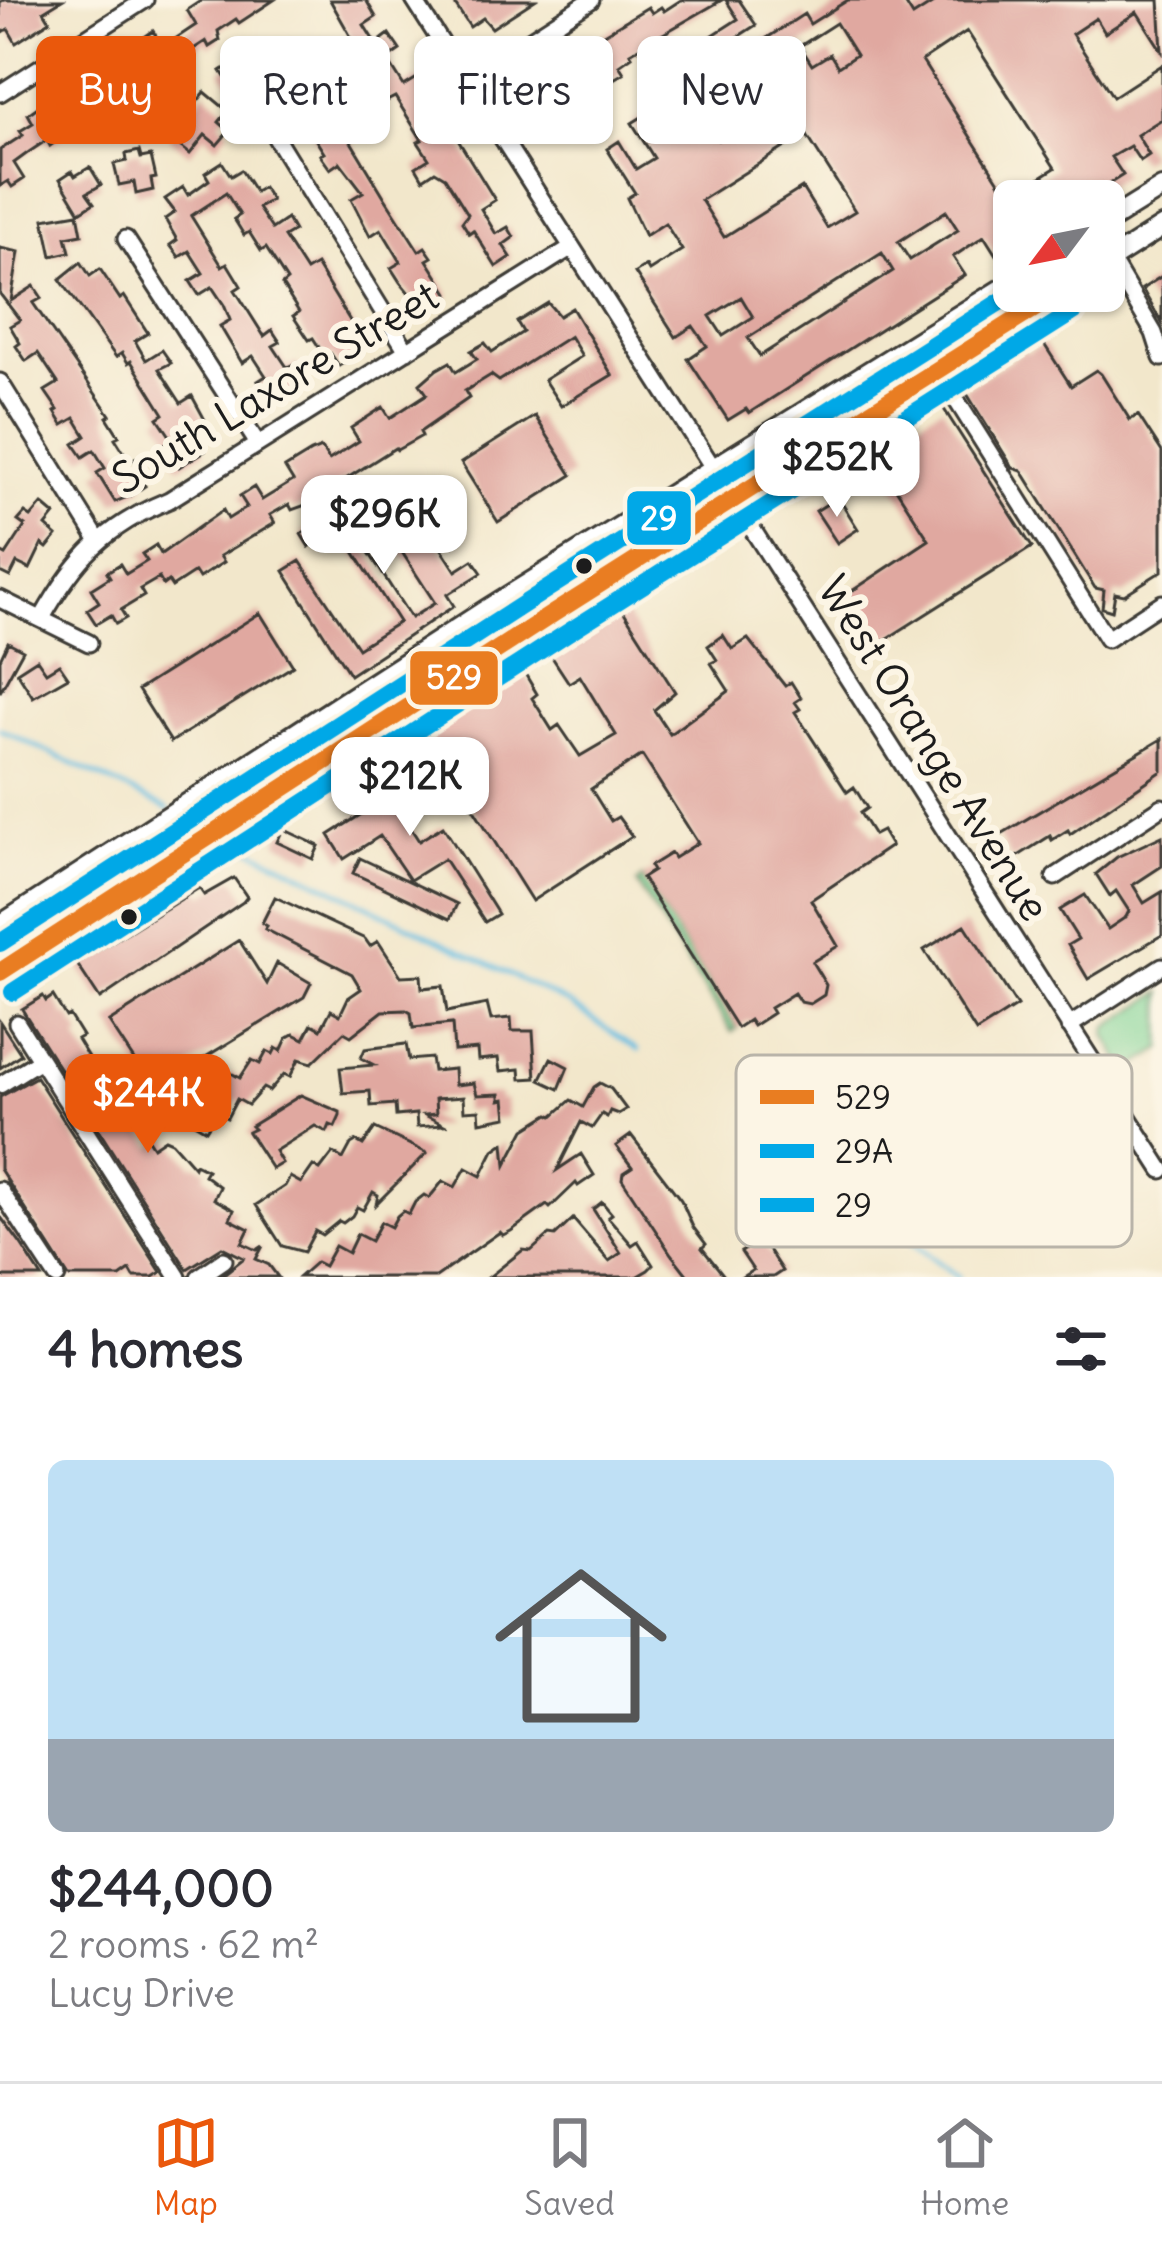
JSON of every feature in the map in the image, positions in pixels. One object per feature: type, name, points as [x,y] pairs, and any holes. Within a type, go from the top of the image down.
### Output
[{"type":"main road","points":[[1125,211],[1162,188]]},
{"type":"main road","points":[[1125,251],[1162,227]]},
{"type":"main road","points":[[0,926],[487,609],[993,294]]},
{"type":"main road","points":[[0,972],[1029,312]]},
{"type":"street","points":[[0,93],[146,0]]},
{"type":"street","name":"West Orange Avenue","points":[[414,0],[437,36]]},
{"type":"street","points":[[535,36],[591,0]]},
{"type":"street","points":[[280,144],[407,351]]},
{"type":"street","name":"West Orange Avenue","points":[[506,144],[1088,1055]]},
{"type":"street","points":[[126,239],[258,444]]},
{"type":"street","name":"South Laxore Street","points":[[42,618],[65,577],[114,526],[169,500],[572,247]]},
{"type":"street","points":[[1125,289],[1154,333],[1162,358]]},
{"type":"street","points":[[938,371],[1107,639],[1162,603]]},
{"type":"street","points":[[0,382],[98,540]]},
{"type":"street","points":[[0,599],[89,643]]},
{"type":"street","points":[[1055,877],[1162,807]]},
{"type":"street","points":[[1069,1026],[1162,966]]},
{"type":"street","points":[[16,1023],[178,1277]]},
{"type":"street","points":[[0,1084],[40,1060]]},
{"type":"street","name":"West Orange Avenue","points":[[1132,1124],[1162,1170]]},
{"type":"street","points":[[0,1190],[57,1277]]},
{"type":"street","points":[[199,1277],[224,1260]]},
{"type":"green space","points":[[642,878],[737,1028],[732,1032],[637,884]]},
{"type":"green space","points":[[1162,992],[1162,1049],[1132,1068],[1132,1055],[1118,1055],[1106,1035],[1108,1027]]},
{"type":"building","points":[[62,0],[44,11],[50,21],[16,43],[8,29],[0,34],[0,2]]},
{"type":"building","points":[[202,0],[274,0],[218,31],[220,40],[209,47],[206,41],[196,47],[196,36],[180,36],[196,25],[187,10]]},
{"type":"building","points":[[330,0],[366,0],[376,17],[364,25],[371,36],[350,36]]},
{"type":"building","points":[[452,0],[535,0],[492,28],[483,18],[470,27]]},
{"type":"building","points":[[681,0],[722,0],[660,36],[637,36],[637,49],[619,65],[624,73],[613,79],[613,36],[602,35],[648,7],[652,13],[661,7],[664,11]]},
{"type":"building","points":[[726,0],[739,0],[756,25],[739,36],[712,36],[738,19]]},
{"type":"building","points":[[848,0],[903,0],[913,16],[938,0],[1159,0],[1162,51],[1137,12],[1105,33],[1096,18],[1072,34],[1113,97],[1162,65],[1162,119],[1137,135],[1149,155],[1140,161],[1130,146],[1111,157],[1123,175],[1115,180],[1036,180],[1055,168],[967,31],[922,61],[998,180],[993,180],[993,250],[984,236],[953,257],[965,275],[749,413],[746,409],[728,420],[688,359],[707,346],[693,326],[676,337],[635,273],[646,266],[649,271],[682,250],[665,223],[645,236],[627,198],[635,193],[607,149],[619,141],[636,169],[654,158],[645,144],[790,144],[701,200],[724,237],[802,188],[827,228],[855,211],[806,134],[806,56],[812,65],[830,54],[838,67],[856,55],[836,23],[806,42],[806,36],[770,36],[804,14],[810,24]],"holes":[[[946,211],[958,230],[910,260],[898,242]],[[882,253],[893,271],[760,356],[748,338]],[[741,297],[753,317],[723,336],[710,316]]]},
{"type":"building","points":[[389,34],[400,50],[390,57],[386,36]]},
{"type":"building","points":[[390,64],[404,86],[414,80],[414,127],[395,97],[390,100]]},
{"type":"building","points":[[205,92],[220,104],[220,142],[217,145],[205,135],[190,154],[177,144],[196,144],[197,102]]},
{"type":"building","points":[[36,108],[36,144],[41,144],[14,163],[24,179],[12,187],[8,181],[0,186],[0,150],[33,123],[28,114]]},
{"type":"building","points":[[318,144],[352,144],[419,251],[425,247],[432,257],[427,260],[450,296],[436,305],[428,292],[415,300],[391,268],[401,262],[381,229],[370,236],[351,199],[363,192],[340,162],[330,169],[320,155],[324,153]]},
{"type":"building","points":[[419,144],[460,144],[495,200],[481,209],[496,234],[508,227],[514,237],[503,245],[511,257],[496,267],[473,230],[469,233],[462,222],[468,214],[445,177],[435,171],[423,179],[416,167],[429,159]]},
{"type":"building","points":[[139,151],[141,158],[151,156],[156,178],[151,179],[153,190],[136,194],[134,182],[119,185],[114,164]]},
{"type":"building","points":[[222,162],[231,176],[241,170],[255,192],[263,187],[271,200],[258,208],[272,229],[287,219],[294,231],[284,237],[306,271],[316,265],[358,334],[347,341],[356,355],[339,366],[331,354],[326,358],[313,338],[309,340],[293,316],[299,312],[282,285],[287,281],[266,248],[261,251],[249,232],[244,235],[234,219],[240,215],[226,193],[191,216],[222,266],[227,263],[241,286],[235,290],[264,336],[272,330],[280,342],[273,346],[287,367],[296,363],[305,377],[297,382],[302,390],[288,399],[280,386],[267,394],[258,381],[266,376],[253,356],[242,363],[220,326],[230,320],[224,305],[212,287],[199,295],[190,281],[203,273],[189,251],[179,257],[170,245],[177,240],[165,219],[175,212],[165,199],[183,187],[188,195],[209,180],[205,173]]},
{"type":"building","points":[[90,167],[101,185],[87,193],[94,203],[80,212],[60,179]]},
{"type":"building","points":[[78,213],[82,234],[66,237],[70,252],[52,256],[44,219]]},
{"type":"building","points":[[0,248],[19,252],[11,301],[34,286],[42,298],[33,303],[110,415],[119,436],[115,438],[130,462],[135,458],[145,474],[139,478],[145,486],[130,496],[115,502],[97,473],[105,468],[94,450],[83,457],[74,444],[86,436],[75,418],[63,425],[55,412],[45,391],[58,383],[38,353],[26,361],[16,346],[20,343],[10,326],[20,320],[0,294]]},
{"type":"building","points":[[81,262],[90,276],[100,269],[120,299],[124,296],[148,333],[135,341],[146,360],[162,350],[171,363],[159,369],[181,403],[192,396],[210,429],[197,438],[205,451],[179,467],[165,444],[172,439],[158,418],[164,414],[131,361],[122,353],[116,357],[60,279]]},
{"type":"building","points":[[1162,276],[1162,323],[1142,289]]},
{"type":"building","points":[[548,303],[559,316],[572,308],[612,375],[561,406],[544,380],[582,356],[570,336],[499,381],[491,375],[465,391],[469,398],[420,432],[422,436],[303,506],[292,510],[289,504],[270,515],[275,523],[220,556],[224,562],[199,578],[195,572],[172,587],[159,578],[140,589],[144,596],[121,610],[126,618],[116,624],[111,615],[96,624],[87,610],[99,602],[91,589],[110,577],[107,572],[120,564],[126,574],[147,561],[142,554],[156,545],[161,554],[223,510],[228,519],[247,507],[240,496],[254,487],[262,500],[293,481],[285,468],[311,452],[321,448],[329,460],[359,441],[351,428],[383,407],[390,418],[427,394],[420,384],[436,370],[450,362],[456,372],[477,359],[471,351],[485,343],[492,352],[523,332],[517,322]]},
{"type":"building","points":[[1044,344],[1071,386],[1096,370],[1101,374],[1130,420],[1138,415],[1162,452],[1162,571],[1124,595],[1115,593],[1112,611],[1102,608],[1104,590],[1095,588],[964,389]]},
{"type":"building","points":[[942,406],[1032,547],[874,647],[861,625],[856,628],[845,613],[851,609],[843,597],[929,540],[872,451]]},
{"type":"building","points":[[535,416],[572,475],[498,522],[461,463]]},
{"type":"building","points":[[398,481],[456,571],[473,560],[482,573],[447,595],[454,606],[350,675],[284,571],[300,561],[358,648],[399,622],[339,528],[309,547],[301,534],[341,509],[411,618],[435,603],[383,523],[388,520],[373,497]]},
{"type":"building","points":[[838,497],[858,529],[837,543],[816,511]]},
{"type":"building","points":[[42,504],[55,515],[46,526],[57,536],[47,548],[42,544],[30,569],[17,563],[10,577],[0,572],[0,552],[6,555],[25,526],[18,521],[25,513],[31,517]]},
{"type":"building","points":[[622,609],[675,692],[654,710],[670,734],[729,691],[711,663],[717,660],[708,646],[723,635],[732,649],[748,639],[785,686],[791,682],[801,698],[795,702],[800,709],[795,712],[847,792],[854,787],[867,808],[860,813],[874,835],[882,831],[891,846],[811,900],[838,946],[812,962],[826,985],[824,995],[810,1004],[800,1002],[794,993],[753,1026],[749,1020],[737,1028],[642,878],[653,871],[650,866],[698,843],[642,755],[591,789],[611,821],[618,817],[632,836],[532,901],[427,735],[524,672],[537,694],[532,698],[552,730],[559,725],[580,756],[616,735],[580,676],[569,683],[550,654]]},
{"type":"building","points":[[260,613],[293,666],[171,742],[138,690]]},
{"type":"building","points":[[8,642],[23,650],[0,692],[0,659]]},
{"type":"building","points":[[37,659],[46,672],[59,664],[68,677],[33,697],[17,672]]},
{"type":"building","points":[[1162,739],[1162,771],[1070,834],[1068,830],[1052,840],[1050,836],[1012,860],[998,836]]},
{"type":"building","points":[[400,756],[428,800],[403,816],[419,841],[443,826],[498,914],[485,922],[444,859],[410,880],[380,836],[344,859],[329,835],[404,787],[388,763]]},
{"type":"building","points":[[283,829],[319,846],[313,859],[277,842]]},
{"type":"building","points":[[1162,836],[1162,866],[1133,885],[1144,903],[1162,892],[1162,935],[1088,979],[1068,945],[1078,939],[1060,910],[1085,895],[1108,929],[1126,917],[1129,911],[1116,891],[1110,896],[1096,874],[1117,857]]},
{"type":"building","points":[[360,858],[457,904],[450,919],[353,873]]},
{"type":"building","points":[[234,878],[247,897],[243,902],[100,999],[77,964],[199,888],[204,895]]},
{"type":"building","points":[[275,897],[365,939],[370,946],[378,941],[401,976],[421,975],[422,988],[443,986],[447,1012],[487,1004],[491,1020],[511,1018],[512,1031],[533,1031],[536,1078],[521,1079],[520,1069],[500,1071],[498,1058],[478,1060],[477,1049],[454,1051],[452,1024],[413,1028],[406,1010],[383,1011],[351,1036],[344,1032],[312,1063],[299,1059],[290,1077],[284,1074],[269,1091],[263,1088],[248,1105],[237,1099],[227,1118],[217,1113],[206,1130],[184,1117],[190,1107],[195,1110],[208,1085],[218,1091],[231,1073],[240,1078],[252,1060],[260,1064],[267,1051],[281,1051],[287,1038],[294,1034],[304,1039],[312,1024],[321,1029],[331,1010],[340,1015],[348,998],[361,989],[352,974],[265,929],[262,923]]},
{"type":"building","points":[[965,925],[1017,1006],[976,1032],[924,950]]},
{"type":"building","points":[[239,940],[267,984],[277,963],[311,983],[304,997],[153,1089],[109,1022]]},
{"type":"building","points":[[43,996],[46,1001],[53,996],[69,1015],[94,1067],[98,1065],[113,1085],[153,1147],[165,1139],[194,1167],[207,1170],[204,1175],[220,1187],[214,1199],[234,1210],[230,1219],[249,1229],[242,1243],[257,1250],[263,1246],[256,1259],[278,1277],[220,1277],[244,1258],[222,1247],[187,1269],[22,1009]]},
{"type":"building","points":[[0,1022],[21,1054],[0,1068]]},
{"type":"building","points":[[406,1044],[409,1060],[431,1058],[433,1071],[454,1069],[455,1085],[474,1083],[477,1095],[500,1094],[507,1117],[480,1122],[479,1110],[464,1111],[463,1097],[435,1099],[436,1114],[425,1115],[444,1125],[417,1127],[416,1114],[396,1116],[395,1104],[371,1106],[370,1091],[343,1093],[340,1068],[374,1065],[361,1058],[365,1049]]},
{"type":"building","points":[[551,1058],[568,1067],[559,1089],[540,1080]]},
{"type":"building","points":[[36,1077],[161,1272],[153,1277],[134,1277],[130,1270],[120,1277],[69,1277],[0,1169],[0,1097]]},
{"type":"building","points":[[600,1083],[626,1109],[618,1114],[610,1111],[607,1117],[602,1114],[592,1128],[581,1122],[557,1170],[581,1154],[594,1175],[576,1183],[550,1208],[547,1205],[503,1235],[500,1232],[436,1277],[299,1277],[316,1262],[324,1266],[335,1246],[348,1253],[357,1234],[371,1241],[381,1222],[391,1227],[397,1216],[403,1211],[409,1214],[415,1202],[424,1195],[429,1198],[443,1181],[455,1187],[466,1168],[481,1176],[494,1150],[504,1143],[506,1165],[525,1129],[553,1116],[571,1100],[583,1107]]},
{"type":"building","points":[[301,1095],[340,1116],[327,1132],[315,1126],[275,1151],[282,1163],[272,1169],[248,1132]]},
{"type":"building","points":[[375,1128],[427,1153],[376,1204],[378,1195],[373,1192],[363,1210],[357,1207],[352,1216],[322,1235],[315,1231],[304,1252],[282,1246],[256,1205],[285,1186],[290,1177],[301,1183],[313,1166],[320,1170],[333,1153],[343,1159],[351,1144],[363,1145]]},
{"type":"building","points":[[631,1135],[681,1200],[706,1244],[702,1248],[725,1277],[689,1277],[671,1254],[622,1179],[632,1167],[616,1146]]},
{"type":"building","points":[[602,1202],[612,1214],[608,1217],[632,1245],[638,1241],[653,1265],[648,1270],[636,1277],[489,1277],[523,1250],[531,1251],[549,1235],[555,1236],[573,1219],[609,1261],[621,1253],[593,1209]]},
{"type":"building","points":[[0,1216],[20,1243],[42,1277],[0,1277]]},
{"type":"building","points":[[767,1247],[782,1271],[773,1277],[742,1277],[753,1270],[741,1252]]},
{"type":"waterway","points":[[0,729],[168,809]]},
{"type":"waterway","points":[[179,814],[211,830]]},
{"type":"waterway","points":[[222,835],[568,1003],[638,1050]]},
{"type":"waterway","points":[[918,1247],[959,1277]]},
{"type":"transit line","name":"29","points":[[0,943],[993,306]]},
{"type":"transit line","name":"529","points":[[0,972],[1029,312]]},
{"type":"transit line","name":"29A","points":[[13,992],[1073,312]]}]
